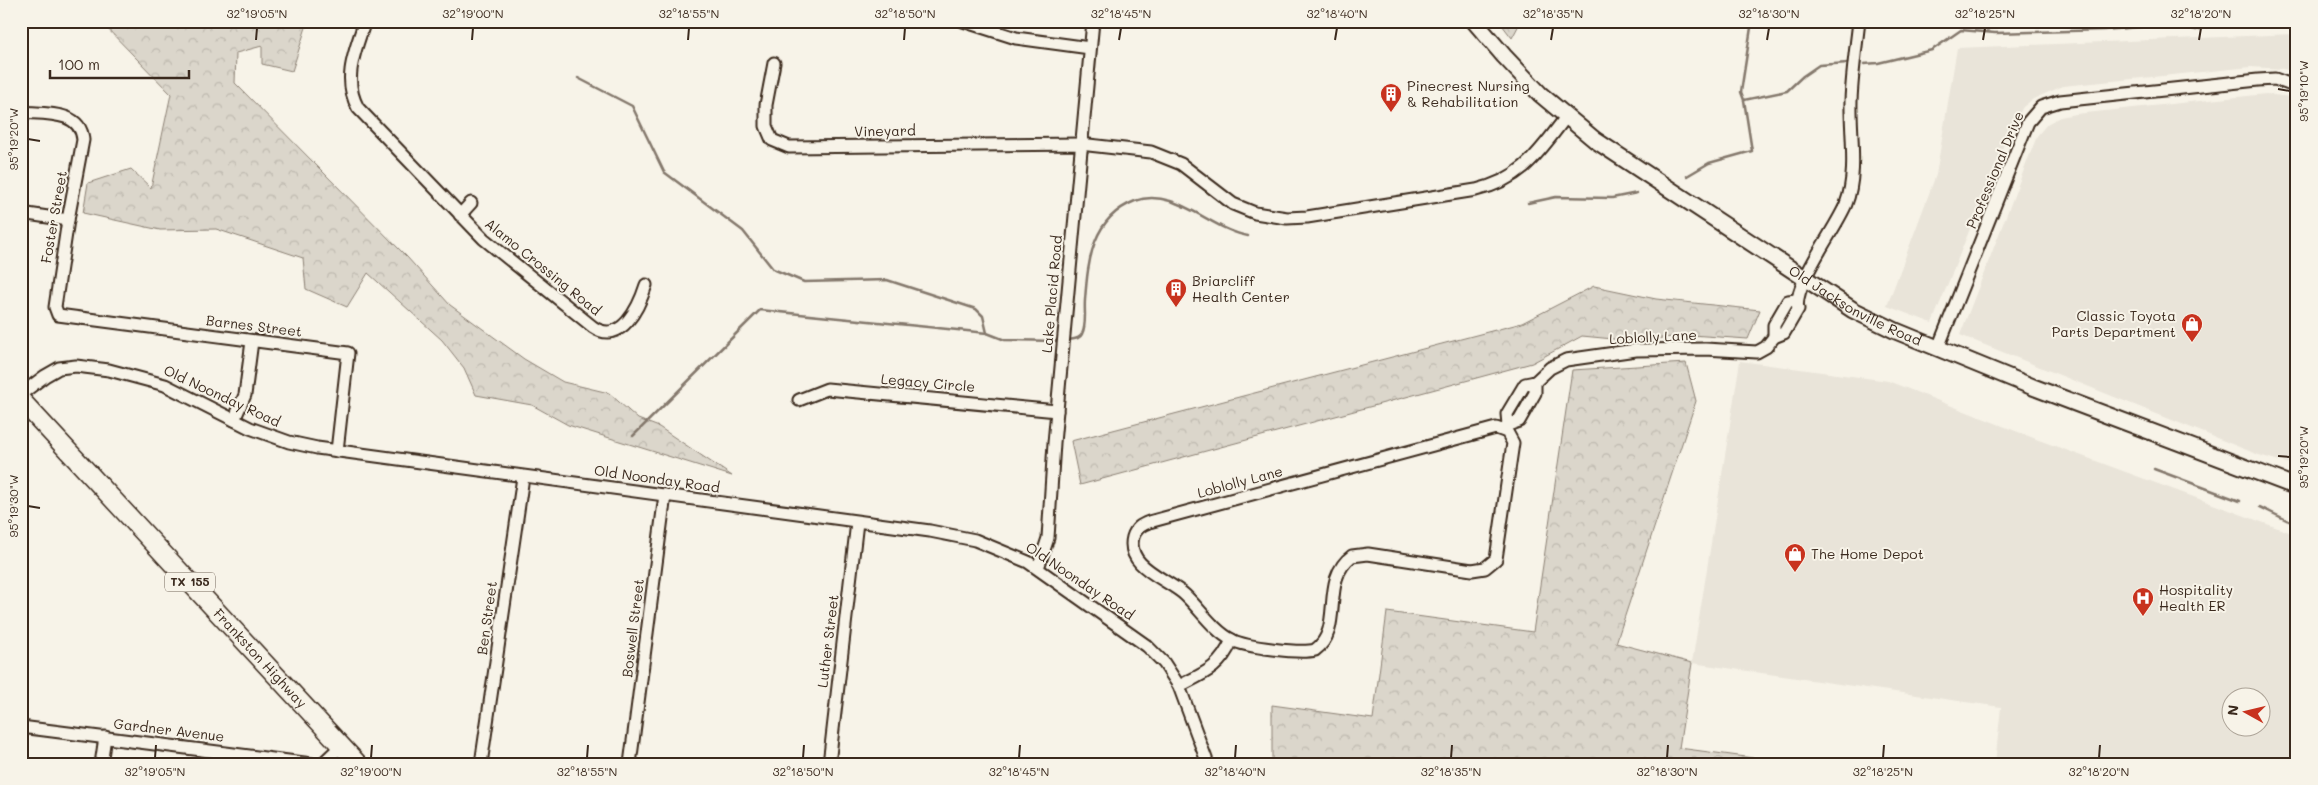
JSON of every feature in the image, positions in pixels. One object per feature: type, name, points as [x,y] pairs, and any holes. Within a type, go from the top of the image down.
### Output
[{"type":"main road","name":"Old Jacksonville Road","points":[[1474,21],[1521,74],[1566,117],[1609,150],[1863,316],[2117,420],[2297,487]]},
{"type":"main road","name":"Frankston Highway","points":[[21,400],[358,764]]},
{"type":"street","name":"Alamo Crossing Road","points":[[364,21],[350,68],[350,87],[355,103],[365,118],[501,254],[602,332],[613,332],[623,324],[638,307],[646,285]]},
{"type":"street","points":[[963,21],[1016,38],[1090,48]]},
{"type":"street","name":"Lake Placid Road","points":[[1038,568],[1048,538],[1080,144],[1093,21]]},
{"type":"street","name":"Loblolly Lane","points":[[1232,640],[1179,589],[1140,563],[1136,557],[1132,541],[1137,529],[1142,524],[1519,422],[1535,394],[1535,382],[1550,368],[1566,360],[1645,350],[1705,349],[1757,352],[1766,347],[1774,337],[1784,333],[1798,309],[1796,300],[1804,279],[1834,230],[1847,202],[1851,183],[1851,100],[1859,21]]},
{"type":"street","name":"Vineyard","points":[[774,63],[766,105],[766,126],[772,140],[779,145],[802,148],[905,145],[1080,144]]},
{"type":"street","name":"Professional Drive","points":[[1938,348],[2028,122],[2041,108],[2060,101],[2258,80],[2276,80],[2297,87]]},
{"type":"street","name":"Foster Street","points":[[21,112],[71,118],[82,130],[83,140],[55,306],[58,315]]},
{"type":"street","points":[[1080,144],[1159,154],[1181,164],[1217,193],[1238,206],[1266,215],[1298,217],[1476,190],[1496,185],[1525,167],[1566,117]]},
{"type":"street","points":[[460,215],[471,203]]},
{"type":"street","points":[[21,214],[68,220]]},
{"type":"street","name":"Barnes Street","points":[[58,315],[348,353],[336,451]]},
{"type":"street","points":[[234,420],[245,394],[252,341]]},
{"type":"street","name":"Old Noonday Road","points":[[21,394],[44,376],[59,368],[86,366],[121,372],[158,383],[234,420],[289,442],[336,451],[523,477],[930,531],[975,540],[1003,550],[1038,568],[1147,646],[1164,663],[1179,686],[1208,764]]},
{"type":"street","name":"Legacy Circle","points":[[799,400],[827,389],[1057,410]]},
{"type":"street","points":[[1179,686],[1213,669],[1224,656],[1232,640],[1294,651],[1315,650],[1327,636],[1338,571],[1352,556],[1368,554],[1472,570],[1491,565],[1498,553],[1513,448],[1506,427]]},
{"type":"street","name":"Ben Street","points":[[481,764],[523,477]]},
{"type":"street","name":"Boswell Street","points":[[630,764],[664,495]]},
{"type":"street","name":"Luther Street","points":[[829,764],[857,522]]},
{"type":"street","name":"Gardner Avenue","points":[[21,727],[312,764]]},
{"type":"street","points":[[101,764],[105,737]]},
{"type":"street","points":[[322,764],[341,746]]},
{"type":"shaded area","points":[[2297,34],[2297,73],[2284,69],[2251,67],[2063,86],[2033,99],[2023,107],[2011,127],[1932,323],[1887,306],[1936,175],[1957,48]]},
{"type":"shaded area","points":[[2266,94],[2297,98],[2297,466],[2259,455],[1960,335],[2037,136],[2047,124],[2060,117],[2076,114]]},
{"type":"shaded area","points":[[1740,361],[1888,381],[2036,439],[2297,535],[2297,764],[1995,764],[2001,707],[1692,663]]},
{"type":"green space","points":[[100,21],[308,21],[292,71],[262,64],[262,46],[236,53],[235,83],[407,257],[450,305],[524,359],[563,382],[609,393],[638,419],[659,427],[732,476],[568,425],[532,405],[476,395],[464,368],[442,340],[368,273],[347,307],[306,289],[303,258],[216,229],[160,230],[83,213],[88,183],[131,169],[151,188],[171,94]]},
{"type":"green space","points":[[1499,21],[1521,21],[1512,38]]},
{"type":"green space","points":[[1594,286],[1656,299],[1760,310],[1748,339],[1691,335],[1634,341],[1582,336],[1532,363],[1080,485],[1071,441],[1522,323]]},
{"type":"green space","points":[[1686,363],[1696,401],[1616,643],[1692,663],[1679,748],[1798,764],[1272,764],[1272,705],[1373,719],[1387,612],[1533,632],[1572,370]]},
{"type":"waterway","points":[[1744,100],[1741,92],[1752,21]]},
{"type":"waterway","points":[[1864,64],[1878,63],[1932,50],[1961,30],[1995,33],[2104,30],[2175,24],[2196,30],[2230,21]]},
{"type":"waterway","points":[[2265,21],[2297,24]]},
{"type":"waterway","points":[[1687,176],[1709,163],[1752,151],[1744,100],[1787,91],[1803,76],[1819,65],[1848,63]]},
{"type":"waterway","points":[[578,78],[632,106],[664,172],[743,231],[773,269],[804,282],[887,280],[976,309],[983,316],[987,333]]},
{"type":"waterway","points":[[1528,203],[1556,197],[1612,198],[1637,193]]},
{"type":"waterway","points":[[1069,340],[1080,337],[1084,330],[1088,270],[1095,242],[1109,218],[1121,208],[1135,201],[1150,198],[1164,199],[1178,204],[1220,226],[1248,236]]},
{"type":"waterway","points":[[633,436],[760,310],[987,333],[1005,340],[1057,341]]},
{"type":"waterway","points":[[2154,469],[2240,501]]},
{"type":"waterway","points":[[2260,507],[2297,525]]},
{"type":"place","name":"Pinecrest Nursing & Rehabilitation","points":[[1391,113]]},
{"type":"place","name":"Briarcliff Health Center","points":[[1176,308]]},
{"type":"place","name":"Classic Toyota Parts Department","points":[[2192,343]]},
{"type":"place","name":"The Home Depot","points":[[1795,573]]},
{"type":"place","name":"Hospitality Health ER","points":[[2143,617]]}]
